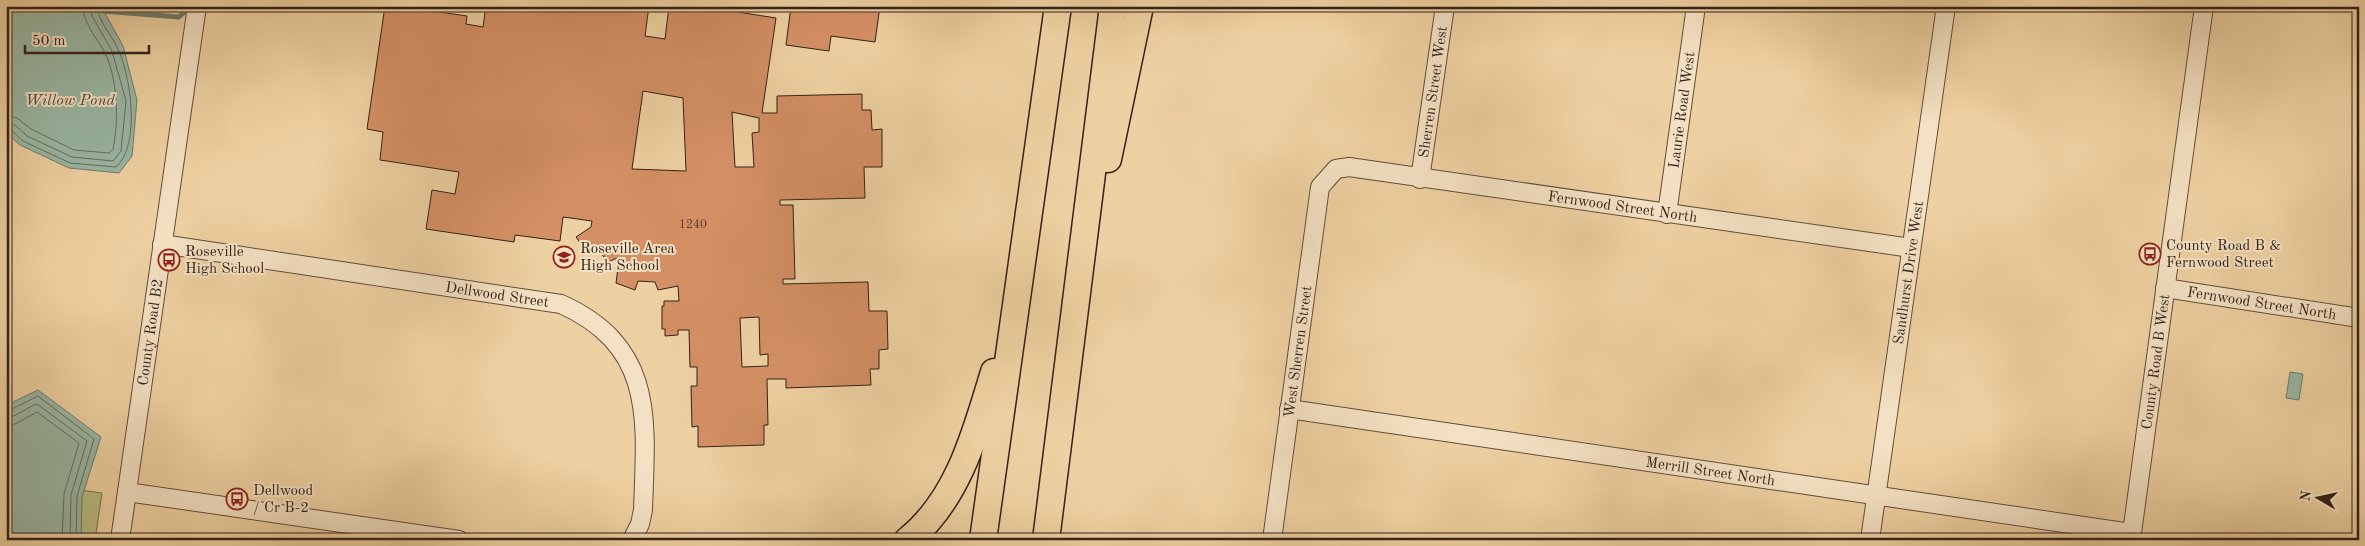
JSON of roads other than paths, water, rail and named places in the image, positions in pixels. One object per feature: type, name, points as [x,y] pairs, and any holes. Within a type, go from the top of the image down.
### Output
[{"type":"highway","points":[[983,540],[1058,6]]},
{"type":"highway","points":[[1046,540],[1112,6]]},
{"type":"highway","points":[[1074,311],[1140,6]]},
{"type":"highway","points":[[908,540],[932,516],[958,474],[976,431],[1021,280]]},
{"type":"street","name":"County Road B2","points":[[120,540],[197,6]]},
{"type":"street","name":"Sherren Street West","points":[[1420,179],[1445,6]]},
{"type":"street","name":"Laurie Road West","points":[[1667,214],[1696,6]]},
{"type":"street","name":"Sandhurst Drive West","points":[[1870,540],[1946,6]]},
{"type":"street","name":"County Road B West","points":[[2131,536],[2204,6]]},
{"type":"street","name":"Fernwood Street North","points":[[1336,169],[1349,167],[1420,179],[1911,248]]},
{"type":"street","name":"West Sherren Street","points":[[1272,540],[1320,187],[1336,169]]},
{"type":"street","name":"Dellwood Street","points":[[162,244],[561,304],[585,315],[611,336],[629,361],[639,386],[644,411],[643,510],[640,524],[632,540]]},
{"type":"street","name":"Fernwood Street North","points":[[2165,288],[2359,318]]},
{"type":"street","name":"Merrill Street North","points":[[1289,409],[1876,494],[2131,536]]},
{"type":"street","points":[[127,492],[460,540]]},
{"type":"water","name":"Willow Pond","points":[[6,6],[101,6],[123,46],[137,100],[132,156],[119,173],[69,168],[20,145],[6,132]]},
{"type":"water","points":[[2290,372],[2303,374],[2299,400],[2286,398]]},
{"type":"water","points":[[38,390],[101,437],[82,497],[81,540],[6,540],[6,408],[15,401]]},
{"type":"waterway","points":[[102,11],[179,17],[191,6]]},
{"type":"place","name":"County Road B & Fernwood Street","points":[[2150,254]]},
{"type":"place","name":"Roseville Area High School","points":[[564,257]]},
{"type":"place","name":"Roseville High School","points":[[169,260]]},
{"type":"place","name":"Dellwood / Cr B-2","points":[[237,499]]}]
